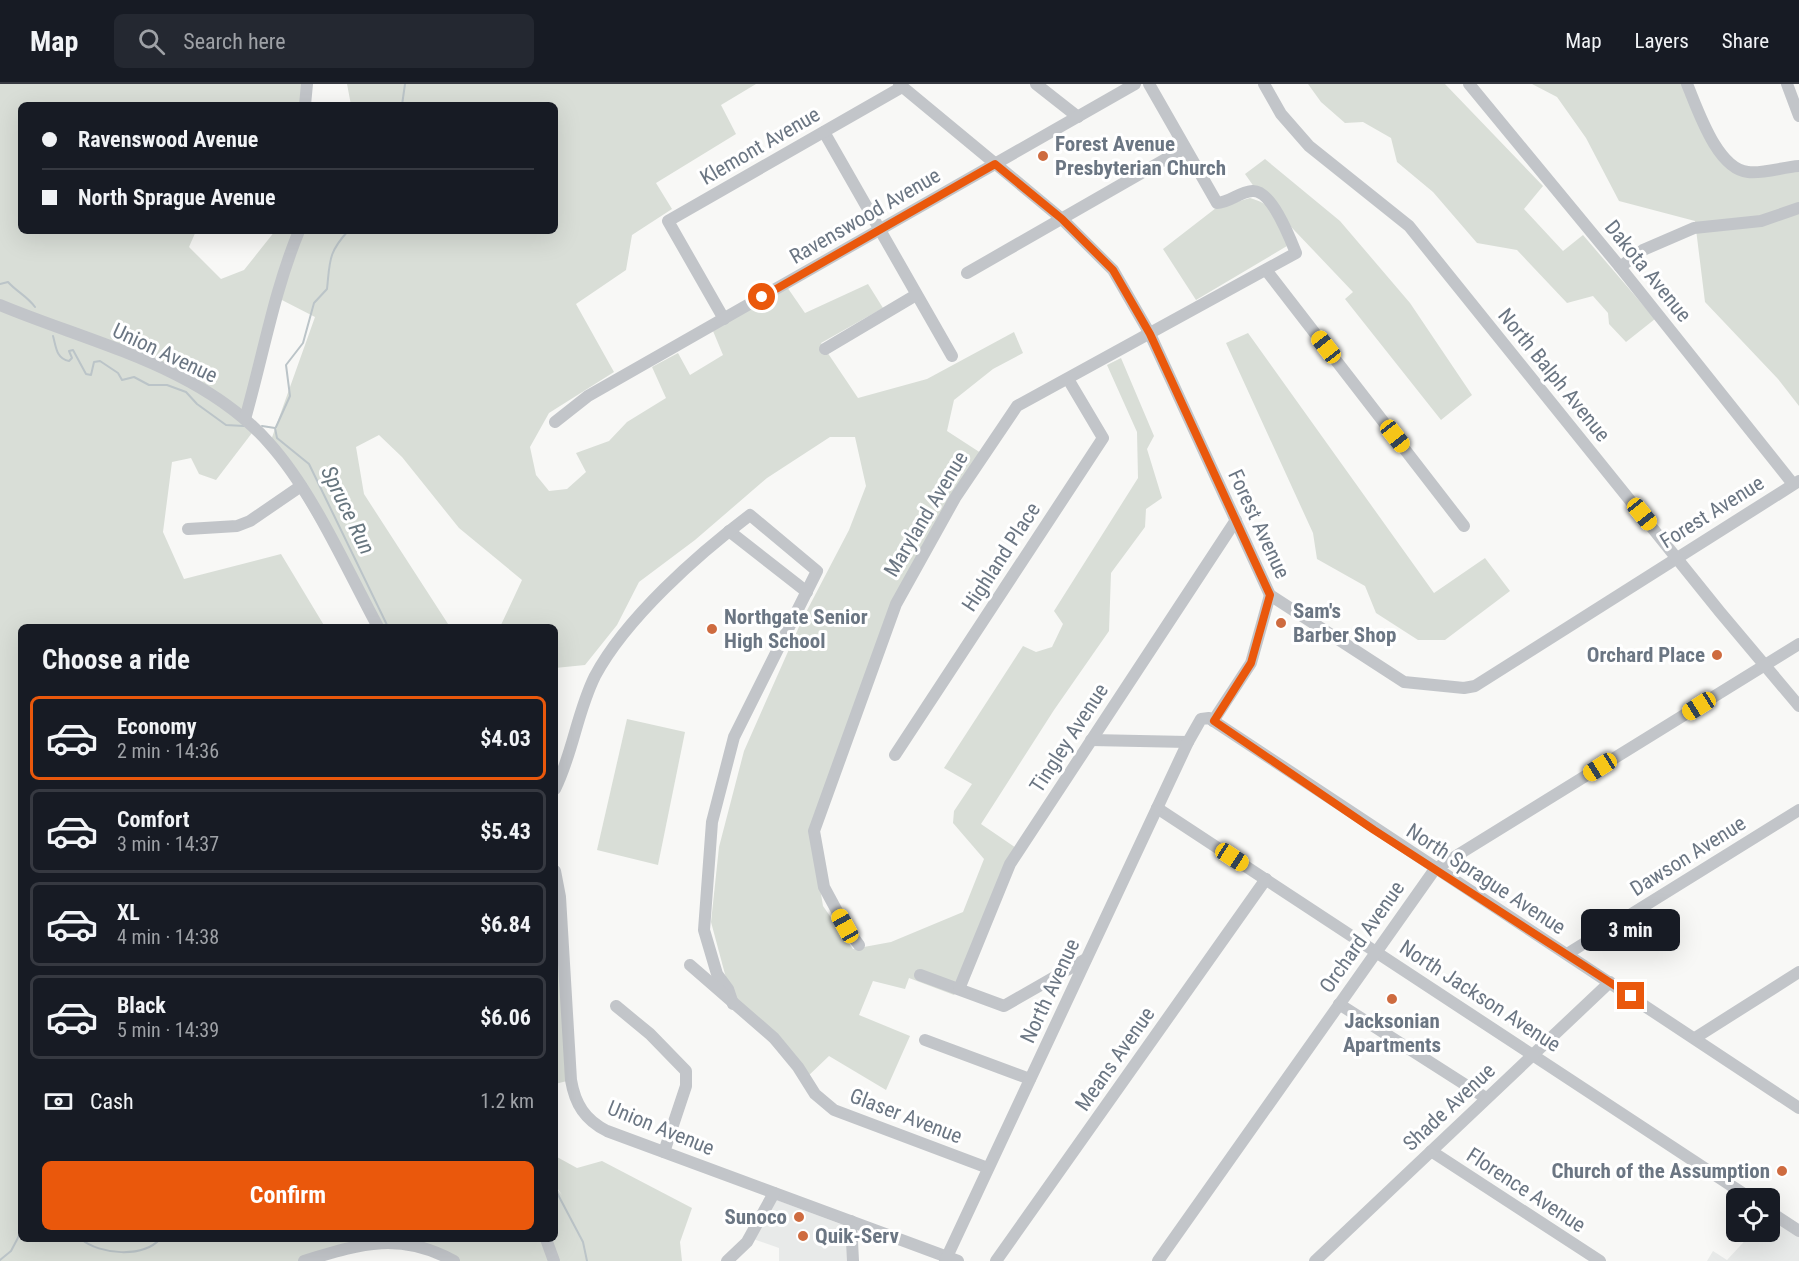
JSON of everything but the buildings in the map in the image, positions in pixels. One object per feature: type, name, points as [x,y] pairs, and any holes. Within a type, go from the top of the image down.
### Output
[{"type":"street","points":[[305,102],[307,84]]},
{"type":"street","points":[[1036,84],[1078,117]]},
{"type":"street","name":"Ravenswood Avenue","points":[[555,422],[588,396],[1135,84]]},
{"type":"street","points":[[967,273],[1185,148],[1149,84]]},
{"type":"street","name":"North Balph Avenue","points":[[1264,84],[1281,114],[1309,146],[1409,226],[1799,706]]},
{"type":"street","name":"Dakota Avenue","points":[[1469,84],[1796,483]]},
{"type":"street","points":[[1686,84],[1716,148],[1733,169],[1750,173],[1799,166]]},
{"type":"street","points":[[1787,84],[1799,116]]},
{"type":"street","name":"Forest Avenue","points":[[900,85],[1062,219],[1113,270],[1150,334],[1270,595],[1404,682],[1464,688],[1474,686],[1796,483]]},
{"type":"street","name":"Klemont Avenue","points":[[724,319],[668,221],[824,132],[900,85]]},
{"type":"street","points":[[824,132],[952,356]]},
{"type":"street","name":"Maryland Avenue","points":[[859,945],[845,926],[824,887],[814,831],[892,615],[956,498],[1017,406],[1296,253],[1287,229],[1271,204],[1260,193],[1255,190],[1244,192],[1217,202],[1185,148]]},
{"type":"street","points":[[1620,267],[1665,238],[1694,228],[1761,221],[1799,208]]},
{"type":"street","points":[[245,419],[275,312],[281,278],[298,234]]},
{"type":"street","points":[[1266,270],[1464,526]]},
{"type":"street","points":[[825,349],[916,295]]},
{"type":"street","name":"Union Avenue","points":[[0,305],[165,370],[193,384],[245,419],[270,443],[301,486],[376,624]]},
{"type":"street","name":"Highland Place","points":[[895,755],[1103,438],[1068,379]]},
{"type":"street","points":[[188,529],[237,526],[250,521],[301,486]]},
{"type":"street","points":[[558,783],[583,705],[595,676],[618,641],[650,604],[729,531],[750,515],[818,571],[734,737],[712,822],[704,930],[715,968],[728,989],[733,1004]]},
{"type":"street","name":"Tingley Avenue","points":[[959,989],[1010,864],[1236,520]]},
{"type":"street","points":[[729,531],[807,592]]},
{"type":"street","points":[[1214,721],[1251,663],[1270,595]]},
{"type":"street","name":"Orchard Avenue","points":[[1158,1261],[1435,869],[1799,644]]},
{"type":"street","name":"North Avenue","points":[[950,1260],[988,1168],[1188,742],[1201,719],[1207,717],[1214,721]]},
{"type":"street","name":"North Sprague Avenue","points":[[1214,721],[1799,1108]]},
{"type":"street","points":[[1091,740],[1188,742]]},
{"type":"street","name":"North Jackson Avenue","points":[[1157,808],[1735,1188]]},
{"type":"street","name":"Dawson Avenue","points":[[1567,954],[1799,810]]},
{"type":"street","name":"Means Avenue","points":[[996,1261],[1266,879]]},
{"type":"street","name":"Union Avenue","points":[[558,887],[571,1080],[574,1099],[586,1117],[597,1126],[950,1260]]},
{"type":"street","points":[[920,975],[1004,1006],[1086,959]]},
{"type":"street","name":"Glaser Avenue","points":[[690,965],[774,1038],[798,1067],[815,1094],[834,1110],[988,1168]]},
{"type":"street","points":[[1695,1038],[1799,972]]},
{"type":"street","name":"Shade Avenue","points":[[1315,1261],[1610,982]]},
{"type":"street","points":[[1339,1004],[1486,1098]]},
{"type":"street","points":[[616,1006],[651,1035],[686,1071],[686,1086],[664,1152]]},
{"type":"street","points":[[925,1040],[1030,1079]]},
{"type":"street","name":"Florence Avenue","points":[[1431,1151],[1600,1261]]},
{"type":"street","points":[[727,1261],[747,1242],[774,1193]]},
{"type":"street","points":[[1780,1219],[1799,1231]]},
{"type":"street","points":[[851,1221],[853,1261]]},
{"type":"street","points":[[304,1261],[372,1243],[385,1242]]},
{"type":"street","points":[[404,1242],[420,1245],[454,1261]]},
{"type":"street","points":[[547,1242],[554,1261]]},
{"type":"shaded area","points":[[0,84],[307,84],[305,102],[18,102],[18,234],[195,234],[189,247],[221,279],[244,270],[273,234],[558,234],[558,102],[350,102],[347,84],[756,84],[721,105],[736,134],[656,183],[672,209],[632,235],[626,270],[576,304],[614,372],[549,413],[530,447],[536,475],[549,491],[567,489],[586,472],[576,453],[609,441],[627,422],[666,398],[652,367],[678,353],[690,375],[723,355],[713,331],[787,287],[805,313],[868,284],[883,308],[821,343],[858,398],[927,379],[1014,332],[1023,353],[993,369],[954,400],[947,431],[984,455],[896,604],[811,834],[823,906],[853,949],[891,942],[963,912],[984,859],[953,823],[954,811],[972,784],[944,768],[1023,646],[1036,652],[1052,647],[1063,624],[1054,611],[1138,478],[1137,432],[1107,365],[1121,358],[1154,436],[1147,449],[1162,498],[1146,509],[1145,527],[1111,573],[1109,631],[1054,710],[981,824],[1019,850],[959,989],[954,995],[909,978],[905,989],[873,981],[859,1015],[910,1036],[886,1090],[829,1056],[805,1079],[733,1004],[711,922],[719,847],[744,751],[802,620],[849,530],[866,486],[855,437],[830,437],[767,478],[695,540],[639,582],[617,625],[585,665],[558,668],[558,624],[501,624],[522,580],[459,528],[402,457],[379,435],[356,447],[364,494],[448,624],[376,624],[270,443],[315,317],[278,298],[245,419],[255,429],[216,480],[199,474],[191,458],[172,462],[163,532],[184,579],[281,554],[323,624],[18,624],[18,1242],[393,1242],[304,1261],[0,1261]]},
{"type":"shaded area","points":[[1308,84],[1445,84],[1543,186],[1524,209],[1563,251],[1583,235],[1655,319],[1626,342],[1609,324],[1608,313],[1593,296],[1567,303],[1517,250],[1477,243],[1433,192],[1397,162],[1391,138],[1363,122],[1345,123],[1321,102]]},
{"type":"shaded area","points":[[1532,84],[1682,84],[1729,169],[1799,171],[1799,406],[1778,379],[1705,302],[1695,221],[1619,201],[1586,138],[1557,97]]},
{"type":"shaded area","points":[[1265,159],[1340,221],[1410,303],[1472,395],[1441,420],[1345,299],[1353,292],[1257,191],[1245,174]]},
{"type":"shaded area","points":[[1250,198],[1272,210],[1279,222],[1287,246],[1196,300],[1163,249],[1225,201],[1233,203]]},
{"type":"shaded area","points":[[1248,333],[1434,593],[1485,558],[1510,591],[1445,640],[1418,640],[1376,613],[1365,586],[1317,559],[1313,533],[1226,343]]},
{"type":"shaded area","points":[[627,719],[685,732],[658,865],[597,850]]},
{"type":"shaded area","points":[[558,930],[571,1080],[558,1083]]},
{"type":"shaded area","points":[[558,1158],[577,1168],[602,1161],[692,1208],[680,1242],[682,1261],[454,1261],[401,1242],[558,1242],[558,1190],[562,1195],[558,1189]]},
{"type":"shaded area","points":[[774,1199],[846,1226],[848,1261],[779,1261],[779,1248],[753,1239]]},
{"type":"shaded area","points":[[1780,1219],[1799,1231],[1799,1261],[1707,1261],[1713,1251],[1727,1260],[1744,1242],[1780,1242]]},
{"type":"waterway","points":[[402,102],[405,84]]},
{"type":"waterway","points":[[276,427],[290,396],[286,365],[303,343],[314,303],[327,289],[333,252],[345,234]]},
{"type":"waterway","name":"Spruce Run","points":[[0,284],[8,282],[35,307]]},
{"type":"waterway","name":"Spruce Run","points":[[53,336],[61,358],[69,361],[72,358],[69,351],[73,350],[86,374],[91,375],[94,362],[100,361],[118,373],[122,380],[134,377],[149,385],[167,385],[186,392],[197,404],[226,425],[244,426]]},
{"type":"waterway","name":"Spruce Run","points":[[262,426],[275,428],[277,438],[309,464],[387,624]]},
{"type":"waterway","name":"Spruce Run","points":[[558,1195],[583,1242],[587,1261]]},
{"type":"waterway","points":[[0,1260],[11,1251],[18,1238]]},
{"type":"waterway","points":[[86,1242],[99,1248],[121,1252],[133,1252],[156,1242]]},
{"type":"place","name":"Forest Avenue Presbyterian Church","points":[[1043,156]]},
{"type":"place","name":"Sam's Barber Shop","points":[[1281,623]]},
{"type":"place","name":"Northgate Senior High School","points":[[712,629]]},
{"type":"place","name":"Orchard Place","points":[[1717,655]]},
{"type":"place","name":"Jacksonian Apartments","points":[[1392,999]]},
{"type":"place","name":"Church of the Assumption","points":[[1782,1171]]},
{"type":"place","name":"Sunoco","points":[[799,1217]]},
{"type":"place","name":"Quik-Serv","points":[[803,1236]]},
{"type":"route","points":[[762,297],[995,164],[1062,219],[1113,270],[1150,334],[1270,595],[1251,663],[1214,721],[1374,830],[1631,996]]}]
